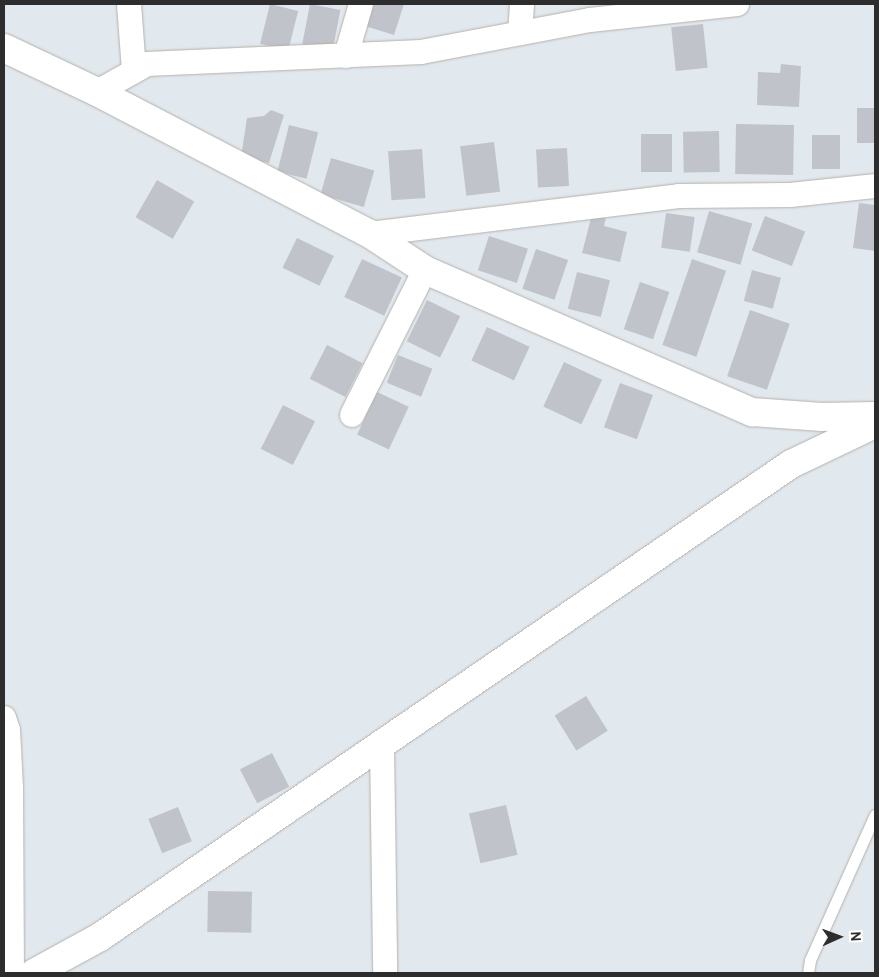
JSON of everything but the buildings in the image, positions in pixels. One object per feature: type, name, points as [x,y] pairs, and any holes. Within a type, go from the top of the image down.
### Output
[{"type":"street","points":[[129,4],[134,72]]},
{"type":"street","points":[[346,56],[362,4]]},
{"type":"street","points":[[520,33],[522,4]]},
{"type":"street","points":[[97,92],[147,64],[420,52],[590,20],[669,8],[737,4]]},
{"type":"street","points":[[4,48],[97,92],[370,234],[425,270],[752,412],[822,417],[875,416]]},
{"type":"street","points":[[370,234],[679,196],[790,195],[875,186]]},
{"type":"street","points":[[352,415],[425,270]]},
{"type":"street","points":[[34,973],[100,937],[792,464],[875,424]]},
{"type":"street","points":[[4,718],[12,973]]},
{"type":"street","points":[[382,744],[385,973]]},
{"type":"lane","points":[[808,973],[810,960],[875,815]]}]
